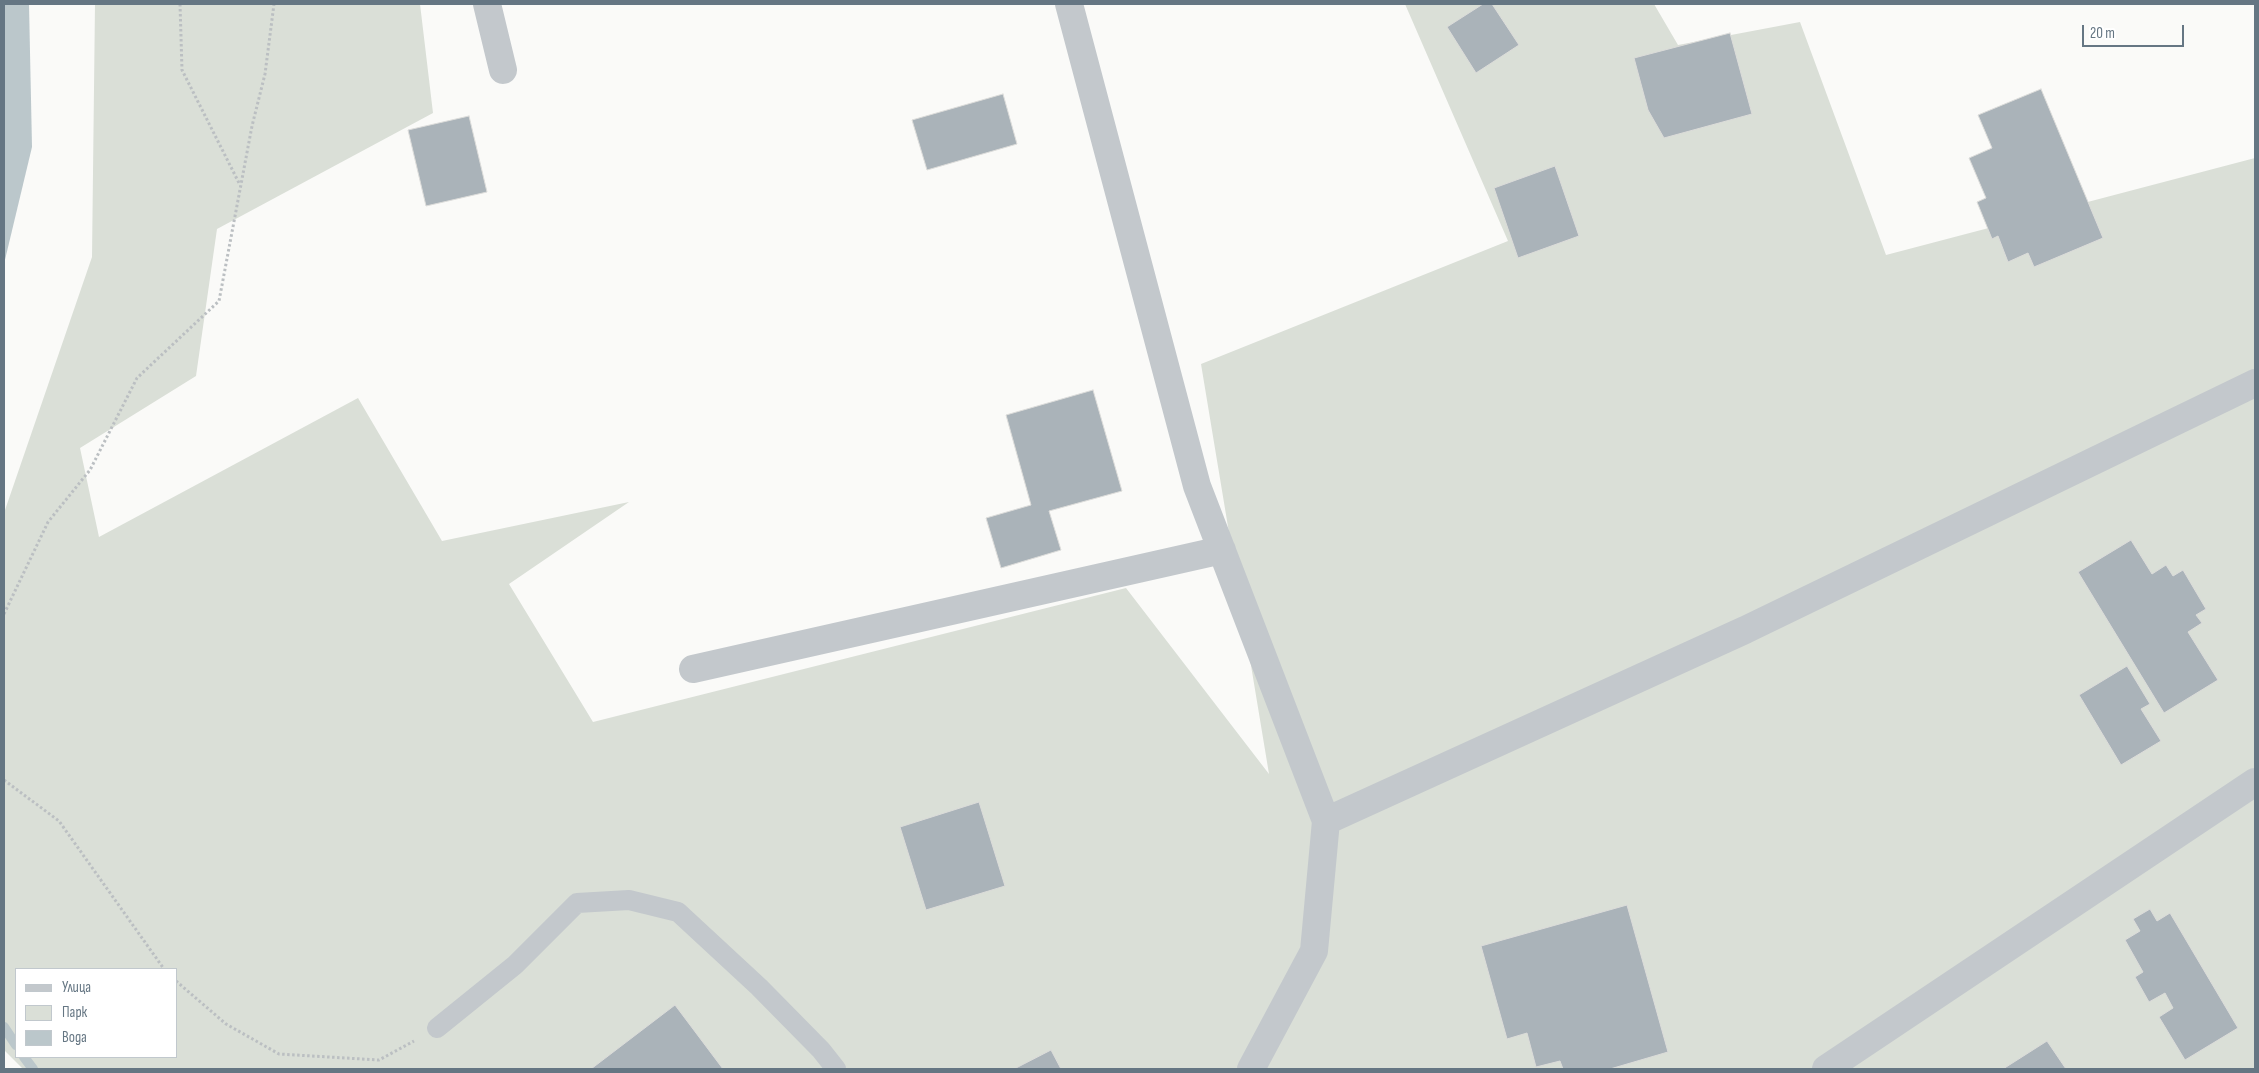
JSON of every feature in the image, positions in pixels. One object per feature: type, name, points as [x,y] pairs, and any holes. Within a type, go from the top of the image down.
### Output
[{"type":"street","points":[[487,4],[503,70]]},
{"type":"street","points":[[1069,4],[1197,486],[1326,821],[1314,951],[1251,1069]]},
{"type":"street","points":[[1326,821],[1745,630],[2255,383]]},
{"type":"street","points":[[692,670],[1222,550]]},
{"type":"street","points":[[1826,1069],[2255,782]]},
{"type":"lane","points":[[437,1028],[515,965],[577,903],[629,900],[678,912],[759,987],[821,1050],[836,1069]]},
{"type":"path","points":[[180,4],[182,70],[240,186]]},
{"type":"path","points":[[4,614],[48,522],[90,470],[137,378],[219,301],[240,186],[264,74],[274,4]]},
{"type":"path","points":[[4,780],[59,821],[163,968]]},
{"type":"path","points":[[178,983],[226,1024],[279,1054],[379,1060],[437,1028]]},
{"type":"green space","points":[[95,4],[420,4],[433,113],[217,229],[196,376],[80,448],[99,537],[358,398],[442,541],[629,502],[509,584],[593,722],[1126,588],[1269,774],[1201,364],[1508,241],[1405,4],[1654,4],[1678,45],[1800,22],[1886,255],[2255,158],[2255,1069],[23,1069],[4,1050],[4,513],[92,257]]},
{"type":"water","points":[[4,4],[29,4],[32,147],[4,264]]},
{"type":"building","points":[[1483,4],[1492,4],[1519,45],[1476,73],[1447,27]]},
{"type":"building","points":[[1730,33],[1752,114],[1664,138],[1648,110],[1634,58]]},
{"type":"building","points":[[2041,89],[2103,238],[2034,267],[2028,253],[2008,262],[1998,236],[1992,239],[1977,202],[1986,198],[1969,158],[1992,148],[1978,115]]},
{"type":"building","points":[[1003,94],[1017,144],[927,170],[912,120]]},
{"type":"building","points":[[469,116],[487,192],[426,206],[408,130]]},
{"type":"building","points":[[1555,166],[1579,236],[1518,258],[1494,188]]},
{"type":"building","points":[[1093,390],[1122,491],[1049,511],[1061,550],[1001,568],[986,518],[1031,505],[1006,415]]},
{"type":"building","points":[[2131,540],[2152,574],[2166,565],[2173,576],[2183,570],[2206,609],[2196,615],[2202,623],[2188,632],[2218,680],[2164,713],[2078,572]]},
{"type":"building","points":[[2127,666],[2150,704],[2141,709],[2161,741],[2121,765],[2079,695]]},
{"type":"building","points":[[979,802],[1005,886],[926,910],[900,827]]},
{"type":"building","points":[[1627,905],[1668,1052],[1610,1069],[1563,1069],[1560,1061],[1536,1067],[1527,1033],[1507,1039],[1481,946]]},
{"type":"building","points":[[2150,909],[2157,921],[2170,913],[2238,1028],[2185,1060],[2159,1017],[2173,1008],[2165,993],[2149,1002],[2135,977],[2143,972],[2125,940],[2140,931],[2133,919]]},
{"type":"building","points":[[675,1005],[723,1069],[591,1069]]},
{"type":"building","points":[[2047,1041],[2066,1069],[2003,1069]]},
{"type":"building","points":[[1051,1050],[1061,1069],[1014,1069]]},
{"type":"waterway","points":[[4,1027],[15,1044]]},
{"type":"waterway","points":[[25,1058],[33,1069]]}]
